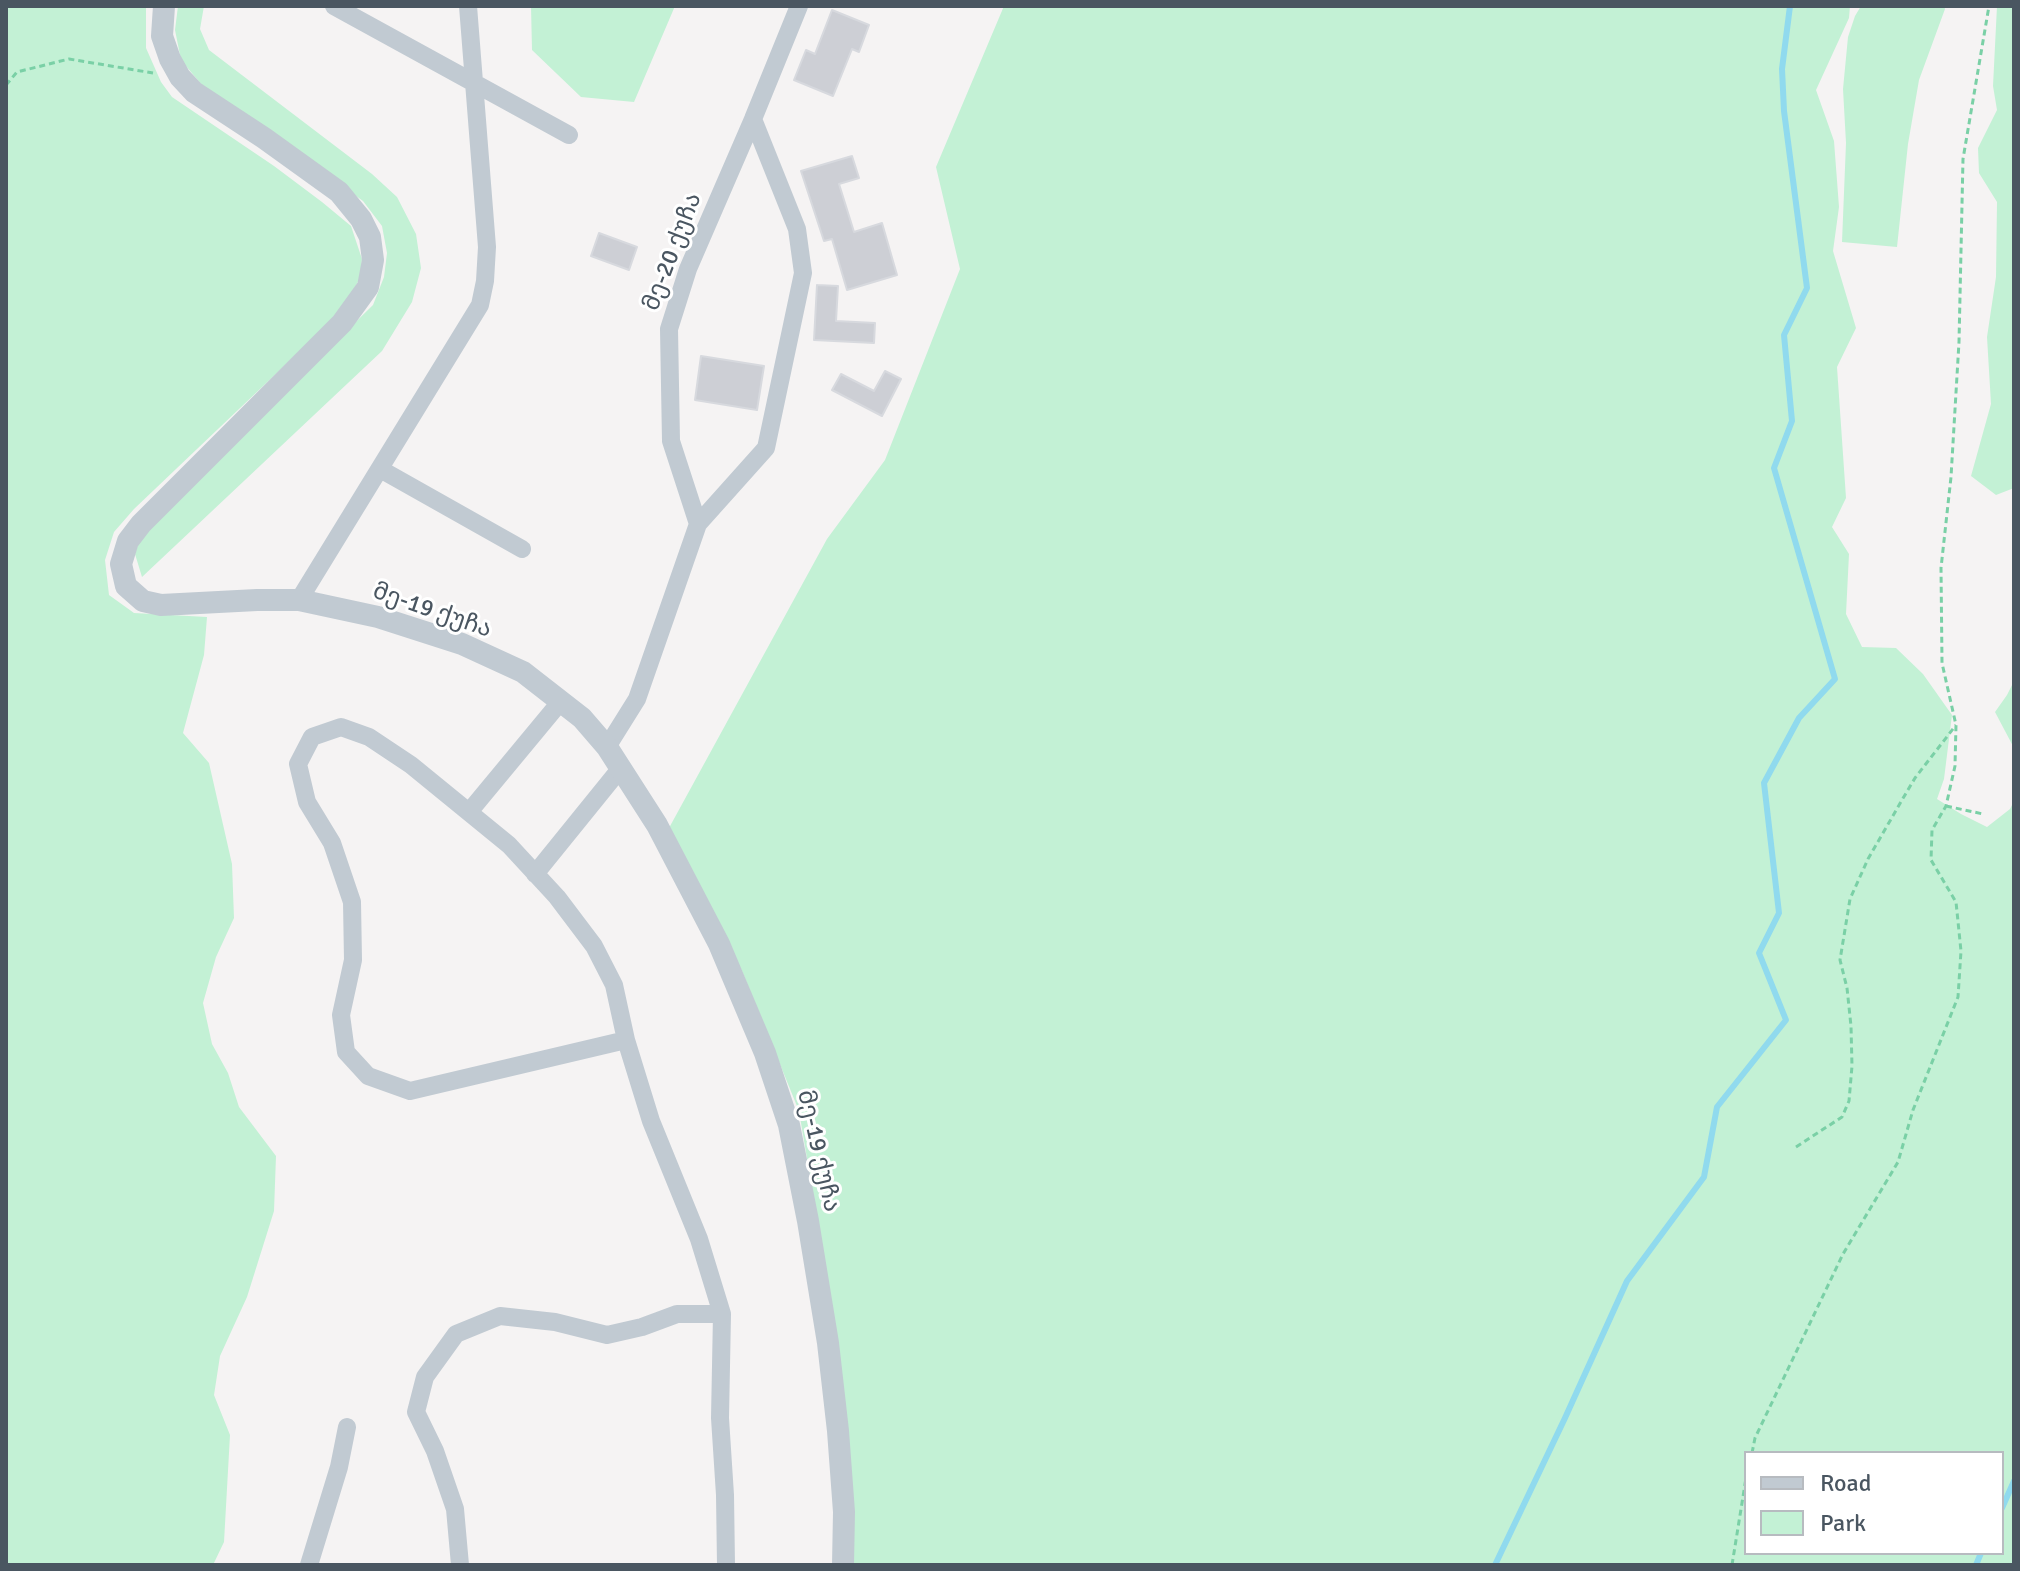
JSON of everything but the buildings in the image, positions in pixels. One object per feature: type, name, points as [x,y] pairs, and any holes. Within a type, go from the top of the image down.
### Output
[{"type":"street","name":"მე-19 ქუჩა","points":[[164,6],[162,36],[180,77],[194,92],[339,192],[361,219],[370,237],[373,260],[368,287],[342,323],[141,524],[128,541],[121,564],[126,586],[143,601],[161,605],[299,600],[378,617],[462,644],[523,672],[582,718],[607,747],[657,825],[719,944],[765,1053],[789,1125],[828,1343],[844,1512],[843,1565]]},
{"type":"street","points":[[334,6],[569,135]]},
{"type":"street","points":[[299,600],[480,305],[487,247],[468,6]]},
{"type":"street","name":"მე-20 ქუჩა","points":[[698,524],[671,441],[669,329],[688,269],[799,6]]},
{"type":"street","points":[[607,747],[637,699],[698,524],[766,448],[803,273],[797,229],[753,119]]},
{"type":"street","points":[[380,469],[522,549]]},
{"type":"street","points":[[469,812],[561,701]]},
{"type":"street","points":[[626,1040],[410,1091],[368,1076],[346,1052],[341,1015],[353,960],[352,902],[332,843],[307,802],[298,764],[312,737],[341,727],[369,737],[411,765],[469,812],[509,845],[557,897],[594,946],[614,985],[626,1040],[651,1121],[699,1239],[722,1314],[720,1418],[726,1565]]},
{"type":"street","points":[[535,874],[620,769]]},
{"type":"street","points":[[460,1565],[455,1509],[435,1451],[416,1412],[425,1377],[456,1334],[500,1316],[555,1322],[607,1335],[677,1314],[722,1314]]},
{"type":"street","points":[[309,1565],[339,1467],[347,1427]]},
{"type":"path","points":[[1752,1451],[1755,1438],[1843,1254],[1898,1162],[1913,1110],[1958,997],[1961,951],[1956,902],[1931,860],[1932,830],[1946,806],[1955,766],[1956,725],[1942,663],[1941,568],[1951,477],[1959,342],[1963,159],[1989,6]]},
{"type":"path","points":[[6,85],[17,72],[69,59],[180,77]]},
{"type":"path","points":[[1796,1147],[1842,1117],[1849,1101],[1851,1026],[1840,960],[1850,899],[1868,859],[1915,778],[1956,725]]},
{"type":"path","points":[[1946,806],[1983,814]]},
{"type":"path","points":[[1732,1565],[1744,1490]]},
{"type":"green space","points":[[6,6],[146,6],[146,48],[161,82],[172,97],[274,166],[351,226],[362,259],[360,278],[343,310],[134,509],[114,532],[105,560],[109,595],[134,613],[207,617],[204,655],[183,733],[209,763],[232,864],[234,918],[216,957],[203,1003],[212,1044],[228,1073],[239,1107],[276,1156],[274,1211],[247,1297],[220,1356],[214,1395],[230,1435],[224,1542],[213,1565],[6,1565]]},
{"type":"green space","points":[[178,6],[204,6],[200,29],[209,50],[372,174],[397,197],[416,234],[421,268],[412,302],[382,351],[142,577],[135,554],[142,532],[373,305],[384,277],[387,253],[382,226],[363,201],[201,84],[181,60],[175,30]]},
{"type":"green space","points":[[531,6],[675,6],[634,102],[581,97],[532,50]]},
{"type":"green space","points":[[1004,6],[1850,6],[1849,18],[1816,90],[1834,141],[1839,207],[1833,251],[1856,328],[1837,367],[1846,498],[1832,527],[1849,554],[1846,614],[1862,647],[1896,648],[1923,674],[1952,715],[1944,779],[1937,799],[1987,827],[2010,809],[2014,801],[2014,1565],[852,1565],[817,1218],[799,1111],[742,971],[669,828],[827,539],[885,460],[960,269],[936,167]]},
{"type":"green space","points":[[1861,6],[1944,6],[1945,9],[1919,80],[1908,144],[1897,247],[1842,242],[1846,143],[1843,89],[1848,37]]},
{"type":"green space","points":[[1997,6],[2014,6],[2014,488],[1996,495],[1971,476],[1991,404],[1987,337],[1996,277],[1997,202],[1979,173],[1978,148],[1997,110],[1993,86]]},
{"type":"green space","points":[[2014,681],[2014,748],[1995,712]]},
{"type":"waterway","points":[[1495,1565],[1627,1281],[1704,1177],[1717,1107],[1786,1020],[1759,953],[1779,913],[1764,783],[1799,718],[1835,679],[1774,468],[1792,421],[1784,335],[1807,288],[1784,111],[1782,69],[1790,6]]},
{"type":"waterway","points":[[2004,1504],[2014,1481]]},
{"type":"waterway","points":[[1976,1565],[1980,1555]]}]
